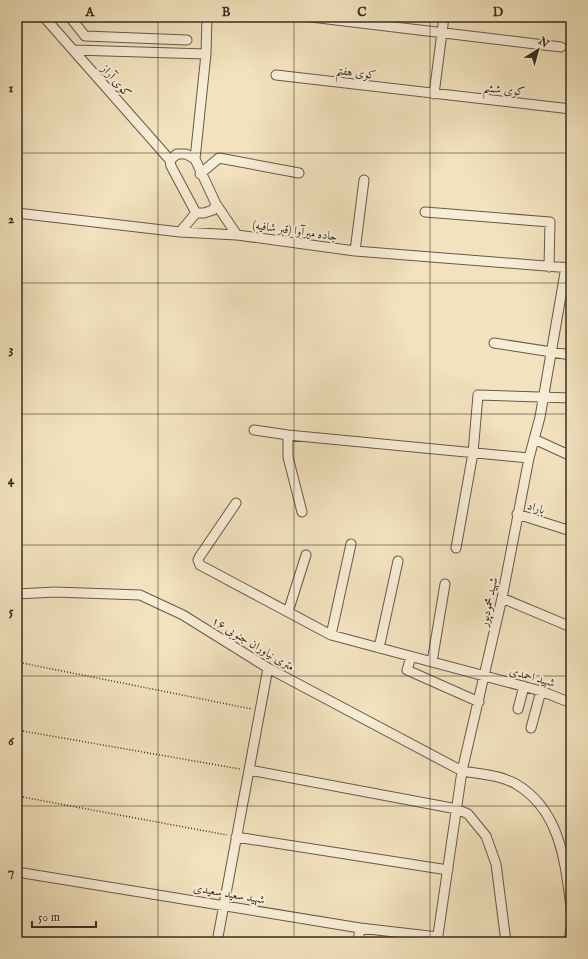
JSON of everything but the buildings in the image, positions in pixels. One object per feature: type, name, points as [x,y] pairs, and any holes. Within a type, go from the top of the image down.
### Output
[{"type":"street","name":"کوی آراز","points":[[44,17],[170,160]]},
{"type":"street","points":[[70,17],[85,36],[187,40]]},
{"type":"street","points":[[207,17],[206,54],[195,159],[200,174],[216,204],[237,235]]},
{"type":"street","points":[[311,17],[561,47]]},
{"type":"street","points":[[434,94],[444,17]]},
{"type":"street","points":[[74,50],[206,54]]},
{"type":"street","name":"کوی هفتم","points":[[276,75],[434,94]]},
{"type":"street","name":"کوی ششم","points":[[434,94],[571,109]]},
{"type":"street","points":[[195,159],[186,154],[178,154],[170,160],[176,177],[196,212]]},
{"type":"street","points":[[200,174],[219,158],[299,173]]},
{"type":"street","points":[[355,251],[364,180]]},
{"type":"street","points":[[196,212],[204,213],[213,210],[216,204]]},
{"type":"street","points":[[180,232],[196,212]]},
{"type":"street","points":[[425,212],[550,222],[550,267]]},
{"type":"street","name":"جاده میرآوا (قبر شافیه)","points":[[17,213],[180,232],[237,235],[355,251],[569,268]]},
{"type":"street","name":"شهید محمودپور","points":[[437,939],[462,771],[502,598],[529,458],[569,268]]},
{"type":"street","points":[[494,343],[571,355]]},
{"type":"street","points":[[456,548],[473,453],[478,394],[571,398]]},
{"type":"street","points":[[254,430],[288,435],[529,458]]},
{"type":"street","points":[[288,435],[288,457],[302,512]]},
{"type":"street","points":[[534,438],[571,456]]},
{"type":"street","name":"شهید احمدی","points":[[236,503],[200,556],[198,560],[200,565],[332,635],[524,686],[571,703]]},
{"type":"street","name":"باراد","points":[[518,514],[571,531]]},
{"type":"street","points":[[332,635],[351,544]]},
{"type":"street","points":[[288,612],[306,555]]},
{"type":"street","points":[[379,648],[398,561]]},
{"type":"street","points":[[432,662],[445,584]]},
{"type":"street","name":"۱۶ متری نیاوران جنوبی","points":[[17,594],[55,592],[140,595],[183,615],[268,668],[462,771],[494,776],[516,784],[540,804],[559,838],[571,907]]},
{"type":"street","points":[[502,598],[571,627]]},
{"type":"street","points":[[411,657],[407,670],[479,702]]},
{"type":"street","points":[[217,942],[268,668]]},
{"type":"street","points":[[518,709],[524,686]]},
{"type":"street","points":[[531,728],[541,691]]},
{"type":"street","points":[[249,770],[457,809],[468,814],[486,836],[496,864],[506,942]]},
{"type":"street","points":[[236,837],[448,870]]},
{"type":"street","name":"شهید سعید سعیدی","points":[[17,872],[223,904],[360,928],[437,939]]},
{"type":"street","points":[[358,942],[360,928]]},
{"type":"street","points":[[569,942],[571,928]]},
{"type":"path","points":[[569,268],[571,244]]},
{"type":"path","points":[[17,662],[260,710]]},
{"type":"path","points":[[17,730],[249,770]]},
{"type":"path","points":[[17,796],[236,837]]},
{"type":"path","points":[[17,938],[37,942]]}]
